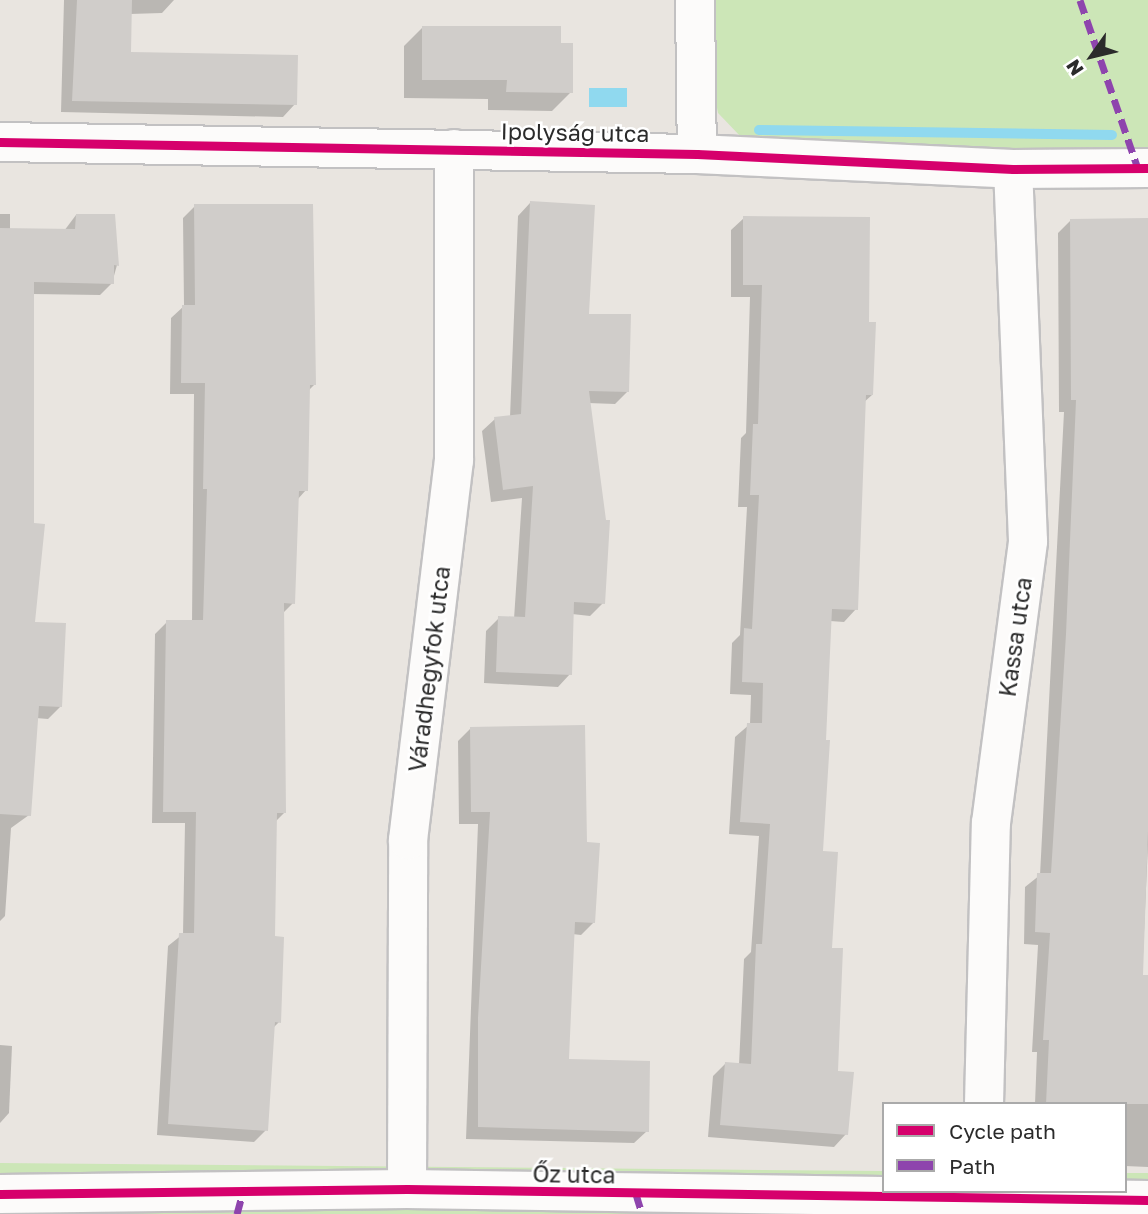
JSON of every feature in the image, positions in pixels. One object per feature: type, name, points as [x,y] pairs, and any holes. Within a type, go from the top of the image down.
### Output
[{"type":"street","points":[[695,0],[697,154]]},
{"type":"street","name":"Ipolyság utca","points":[[0,142],[697,154],[1013,169],[1148,168]]},
{"type":"street","name":"Váradhegyfok utca","points":[[407,1189],[408,840],[454,461],[454,149]]},
{"type":"street","name":"Kassa utca","points":[[984,1102],[991,823],[1028,541],[1013,169]]},
{"type":"street","name":"Őz utca","points":[[0,1194],[407,1189],[982,1194],[1148,1200]]},
{"type":"green space","points":[[715,0],[1148,0],[1148,168],[742,138],[718,113],[711,75]]},
{"type":"green space","points":[[0,1163],[882,1171],[882,1193],[1127,1193],[1127,1173],[1148,1173],[1148,1214],[0,1214]]},
{"type":"water","points":[[589,88],[627,88],[627,107],[589,107]]},
{"type":"building","points":[[77,0],[132,0],[131,52],[298,55],[297,105],[72,101]]},
{"type":"building","points":[[422,26],[561,26],[561,43],[573,43],[573,93],[506,92],[507,80],[422,80]]},
{"type":"building","points":[[530,201],[595,205],[589,314],[631,314],[629,392],[589,391],[606,520],[610,520],[605,604],[574,602],[572,675],[496,672],[498,616],[525,617],[533,486],[503,490],[494,417],[521,414]]},
{"type":"building","points":[[194,204],[313,204],[316,385],[310,385],[308,491],[299,491],[295,604],[284,603],[286,813],[277,813],[275,936],[284,937],[281,1023],[275,1022],[268,1131],[168,1124],[179,933],[194,933],[196,812],[163,812],[166,620],[203,620],[207,489],[203,489],[205,383],[181,383],[182,305],[195,305]]},
{"type":"building","points":[[76,214],[115,214],[119,266],[114,265],[114,284],[34,282],[34,523],[45,524],[35,622],[66,623],[62,707],[39,706],[31,816],[0,814],[0,228],[75,229]]},
{"type":"building","points":[[743,216],[870,217],[869,322],[876,322],[873,395],[866,395],[858,610],[832,609],[826,740],[830,740],[823,851],[838,852],[832,948],[843,948],[838,1071],[854,1072],[848,1135],[720,1125],[725,1062],[751,1064],[756,944],[762,944],[770,824],[740,822],[747,723],[762,723],[763,683],[742,682],[744,628],[752,629],[759,495],[750,495],[753,424],[758,424],[762,285],[743,285]]},
{"type":"building","points":[[1148,218],[1148,831],[1143,975],[1148,975],[1148,1104],[1046,1102],[1049,1040],[1043,1040],[1050,933],[1035,932],[1037,873],[1051,873],[1066,634],[1076,400],[1071,400],[1070,219]]},
{"type":"building","points":[[585,725],[587,842],[600,843],[595,923],[575,922],[569,1059],[650,1061],[649,1132],[478,1127],[478,1018],[490,812],[471,812],[470,727]]},
{"type":"waterway","points":[[759,130],[1112,135]]},
{"type":"marked path","points":[[1080,0],[1138,168]]},
{"type":"marked path","points":[[237,1214],[243,1191]]},
{"type":"marked path","points":[[636,1194],[642,1214]]},
{"type":"cycle path","points":[[0,142],[697,154],[1013,169],[1148,168]]},
{"type":"cycle path","points":[[0,1194],[407,1189],[1148,1200]]}]
